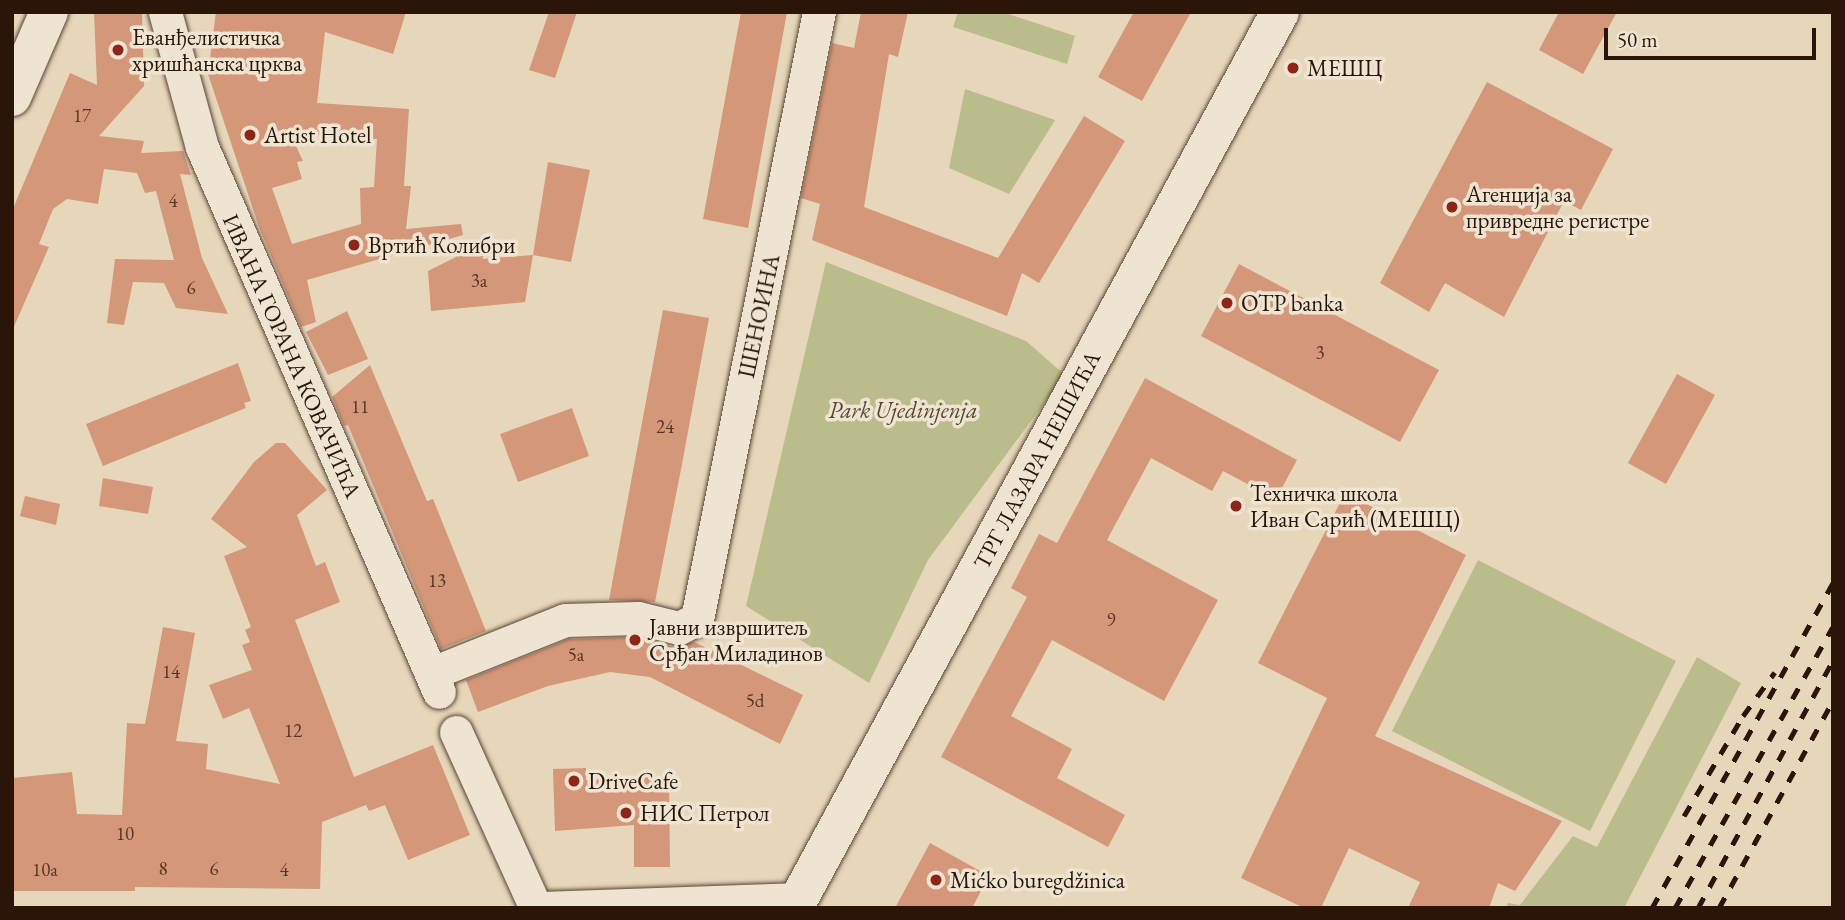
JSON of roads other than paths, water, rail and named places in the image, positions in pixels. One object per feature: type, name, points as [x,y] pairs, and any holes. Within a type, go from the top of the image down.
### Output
[{"type":"main road","points":[[12,97],[50,12]]},
{"type":"main road","name":"ТРГ ЛАЗАРА НЕШИЋА","points":[[796,903],[1280,12]]},
{"type":"street","name":"ИВАНА ГОРАНА КОВАЧИЋА","points":[[165,12],[202,147],[435,683],[565,620],[638,618],[679,628],[697,619]]},
{"type":"street","name":"ШЕНОИНА","points":[[697,619],[819,12]]},
{"type":"street","points":[[456,732],[537,908]]},
{"type":"street","points":[[543,908],[796,903]]},
{"type":"railway","points":[[1652,908],[1833,583]]},
{"type":"railway","points":[[1675,908],[1833,627]]},
{"type":"railway","points":[[1698,908],[1833,660]]},
{"type":"railway","points":[[1684,816],[1743,716],[1775,672]]},
{"type":"railway","points":[[1719,908],[1833,701]]},
{"type":"place","name":"Еванђелистичка хришћанска црква","points":[[118,50]]},
{"type":"place","name":"МЕШЦ","points":[[1293,68]]},
{"type":"place","name":"Artist Hotel","points":[[250,135]]},
{"type":"place","name":"Агенција за привредне регистре","points":[[1452,207]]},
{"type":"place","name":"Вртић Колибри","points":[[354,245]]},
{"type":"place","name":"OTP banka","points":[[1227,303]]},
{"type":"place","name":"Техничка школа Иван Сарић (МЕШЦ)","points":[[1236,506]]},
{"type":"place","name":"Јавни извршитељ Срђан Миладинов","points":[[635,640]]},
{"type":"place","name":"DriveCafe","points":[[574,781]]},
{"type":"place","name":"НИС Петрол","points":[[626,813]]},
{"type":"place","name":"Mićko buregdžinica","points":[[936,880]]},
{"type":"park label","name":"Park Ujedinjenja","points":[[903,410]]}]
